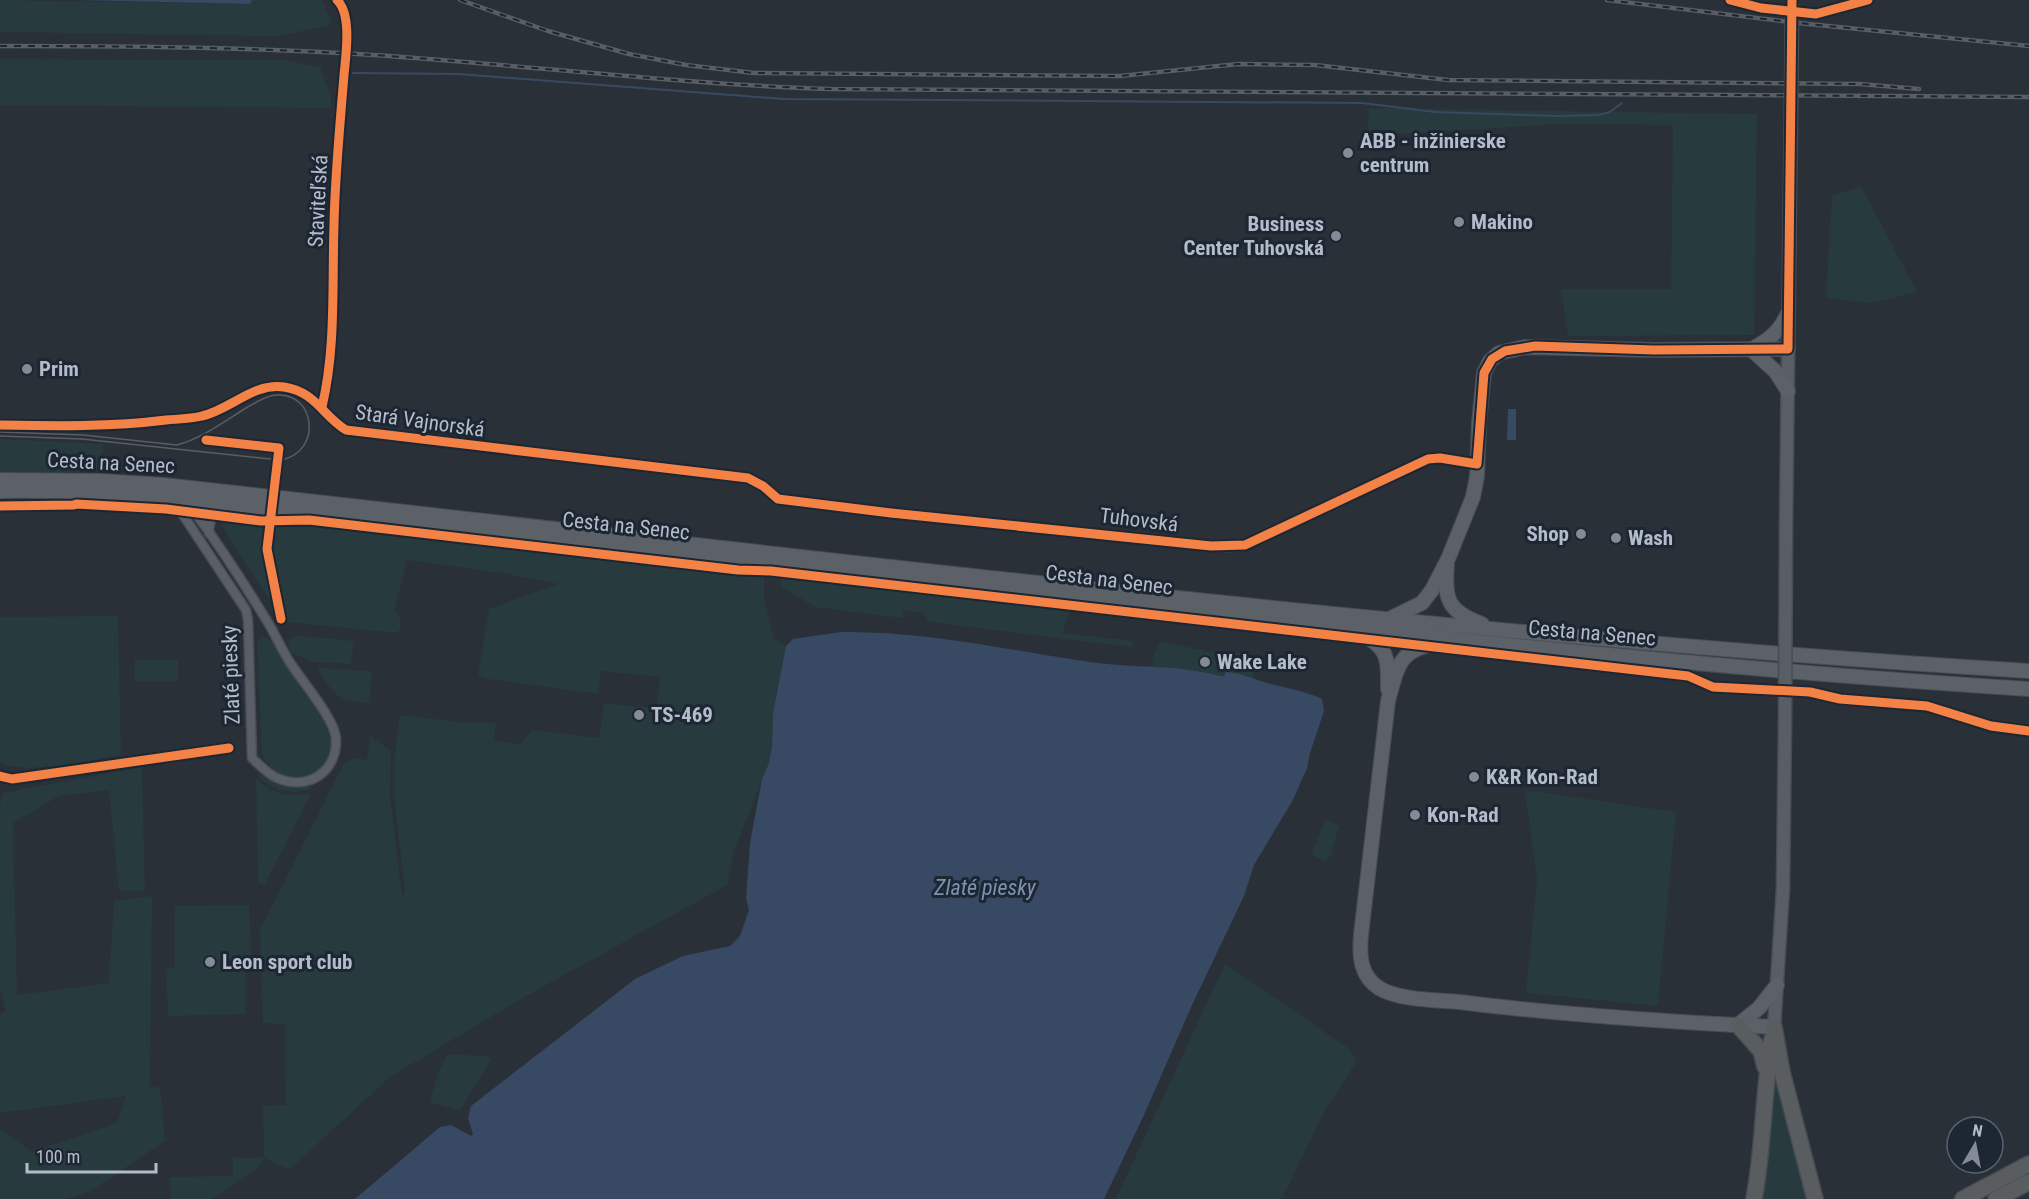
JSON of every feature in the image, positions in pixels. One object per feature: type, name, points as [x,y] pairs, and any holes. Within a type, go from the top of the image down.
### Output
[{"type":"highway","points":[[1738,1025],[1761,1050],[1766,1073]]},
{"type":"highway","points":[[1754,1199],[1759,1174],[1766,1073],[1774,1027]]},
{"type":"highway","points":[[1774,1027],[1782,1072],[1815,1199]]},
{"type":"highway","points":[[1963,1199],[2029,1164]]},
{"type":"highway","points":[[1996,1199],[2029,1182]]},
{"type":"main road","points":[[1352,628],[1382,648],[1388,675],[1388,701],[1359,952],[1363,968],[1372,983],[1384,991],[1397,995],[1499,1007],[1669,1022],[1774,1027],[1783,878],[1792,2]]},
{"type":"main road","points":[[1752,350],[1781,328],[1788,314]]},
{"type":"main road","points":[[1389,619],[1422,603],[1448,559],[1473,497],[1477,476],[1482,381],[1488,365],[1499,353],[1535,346],[1654,350],[1788,349]]},
{"type":"main road","points":[[1752,350],[1775,371],[1788,391]]},
{"type":"main road","name":"Cesta na Senec","points":[[0,480],[112,481],[163,485],[871,564],[1498,630],[1836,658],[2029,671]]},
{"type":"main road","name":"Cesta na Senec","points":[[0,491],[102,492],[233,504],[1458,641],[1780,671],[2029,689]]},
{"type":"main road","points":[[1448,559],[1445,590],[1453,609],[1471,620],[1498,630]]},
{"type":"main road","points":[[1388,701],[1400,664],[1405,656],[1416,648],[1458,641]]},
{"type":"main road","points":[[1738,1025],[1759,1008],[1778,985]]},
{"type":"street","name":"Staviteľská","points":[[322,407],[331,362],[334,217],[346,53],[346,20],[343,6],[337,0]]},
{"type":"street","name":"Stará Vajnorská","points":[[0,425],[108,425],[197,417],[219,410],[259,390],[277,386],[308,395],[322,407],[333,423],[346,430],[748,478],[763,486],[778,499]]},
{"type":"street","name":"Tuhovská","points":[[778,499],[891,513],[1229,547],[1245,545],[1424,461],[1440,458],[1477,464]]},
{"type":"street","name":"Zlaté piesky","points":[[163,485],[186,500],[267,622],[288,660],[332,723],[336,736],[336,748],[323,775],[312,780],[286,781],[274,777],[252,758],[246,610],[183,515],[182,509],[186,500]]},
{"type":"street","name":"Cesta na Senec","points":[[186,500],[220,491]]},
{"type":"street","points":[[209,533],[210,522],[214,514],[233,504]]},
{"type":"green space","points":[[0,0],[249,4],[252,0],[322,0],[331,21],[329,26],[277,36],[0,32]]},
{"type":"green space","points":[[0,59],[282,60],[320,67],[330,94],[332,108],[0,105]]},
{"type":"green space","points":[[1369,108],[1757,114],[1754,335],[1568,336],[1561,289],[1671,289],[1673,125],[1558,124],[1367,136]]},
{"type":"green space","points":[[1861,186],[1917,292],[1872,303],[1826,298],[1832,196]]},
{"type":"green space","points":[[0,439],[103,444],[102,470],[0,474]]},
{"type":"green space","points":[[224,518],[312,523],[584,546],[764,575],[764,600],[774,639],[786,646],[773,713],[769,763],[734,851],[727,885],[521,999],[390,1077],[289,1170],[264,1158],[263,1106],[286,1105],[285,1024],[263,1023],[260,930],[344,763],[356,758],[367,760],[370,736],[391,751],[390,797],[402,895],[405,893],[394,795],[395,752],[400,715],[458,722],[496,723],[494,741],[520,744],[532,730],[599,738],[604,703],[656,709],[660,677],[601,671],[598,694],[488,679],[478,675],[489,609],[558,584],[502,573],[407,560],[395,608],[395,612],[401,619],[397,633],[287,622],[258,583],[220,523]]},
{"type":"green space","points":[[781,576],[1071,610],[1062,633],[1133,641],[1132,647],[929,622],[924,613],[904,611],[902,618],[815,607],[781,586]]},
{"type":"green space","points":[[118,616],[121,755],[43,767],[27,768],[0,763],[0,617]]},
{"type":"green space","points":[[262,636],[271,641],[315,704],[331,739],[330,754],[324,765],[315,773],[304,777],[280,774],[269,766],[262,753],[257,643]]},
{"type":"green space","points":[[301,636],[354,641],[351,664],[313,662],[289,652],[290,638]]},
{"type":"green space","name":"Wake Lake","points":[[1162,641],[1209,652],[1258,656],[1251,688],[1152,668],[1155,651]]},
{"type":"green space","points":[[135,660],[178,660],[178,681],[135,681]]},
{"type":"green space","points":[[317,668],[372,671],[369,703],[348,700],[337,695]]},
{"type":"green space","points":[[142,767],[145,891],[119,891],[109,790],[59,796],[13,823],[17,995],[109,983],[114,901],[152,896],[150,1086],[160,1088],[165,1141],[89,1192],[66,1199],[0,1199],[0,1128],[32,1152],[117,1123],[126,1096],[0,1113],[0,1014],[6,1011],[0,988],[0,805],[3,793]]},
{"type":"green space","points":[[256,772],[282,786],[313,787],[298,792],[282,790],[266,783]]},
{"type":"green space","points":[[256,778],[268,788],[288,795],[311,793],[264,886],[258,882]]},
{"type":"green space","points":[[1525,790],[1676,812],[1658,1006],[1526,993],[1537,880]]},
{"type":"green space","points":[[1325,820],[1340,826],[1331,856],[1328,855],[1326,861],[1311,855]]},
{"type":"green space","name":"Leon sport club","points":[[249,905],[251,956],[245,957],[246,1014],[168,1016],[166,969],[175,968],[175,906]]},
{"type":"green space","points":[[1225,964],[1348,1048],[1357,1061],[1325,1110],[1282,1199],[1116,1199]]},
{"type":"green space","points":[[453,1054],[492,1057],[460,1111],[430,1102],[438,1073],[447,1056]]},
{"type":"green space","points":[[1776,1069],[1807,1199],[1760,1199]]},
{"type":"green space","points":[[233,1158],[264,1158],[257,1168],[212,1199],[171,1199],[170,1177],[233,1176]]},
{"type":"water","points":[[75,0],[252,0],[250,4]]},
{"type":"water","points":[[1508,409],[1516,409],[1516,440],[1507,440]]},
{"type":"water","name":"Zlaté piesky","points":[[841,632],[938,638],[1112,665],[1174,668],[1220,676],[1224,676],[1226,672],[1322,699],[1324,711],[1307,768],[1293,800],[1254,865],[1244,896],[1104,1199],[355,1199],[440,1127],[451,1125],[471,1136],[473,1134],[468,1118],[471,1106],[635,979],[683,956],[730,946],[740,936],[749,910],[746,899],[750,843],[762,779],[769,763],[773,713],[786,646],[793,639]]},
{"type":"waterway","points":[[353,73],[459,74],[785,99],[1362,103],[1435,112],[1558,116],[1599,115],[1610,112],[1622,103]]},
{"type":"tram line","points":[[0,432],[83,435],[177,445],[204,434],[260,400],[276,395],[290,397],[300,403],[309,424],[308,436],[303,447],[294,455],[280,460],[82,439],[0,436]]},
{"type":"railway","points":[[460,0],[548,31],[629,54],[686,65],[754,73],[1120,76],[1238,64],[1315,65],[1448,80],[1860,84],[1919,89]]},
{"type":"railway","points":[[1607,0],[1798,23],[2029,46]]},
{"type":"railway","points":[[0,46],[326,52],[659,79],[830,89],[2029,97]]},
{"type":"cycle path","points":[[322,407],[330,362],[335,188],[347,46],[345,15],[337,0]]},
{"type":"cycle path","points":[[1730,0],[1761,8],[1816,14],[1868,0]]},
{"type":"cycle path","points":[[0,425],[104,425],[193,418],[212,413],[252,392],[284,387],[304,394],[346,430],[748,478],[763,486],[778,499],[1211,546],[1245,545],[1428,459],[1440,458],[1477,464],[1484,373],[1492,359],[1505,351],[1535,346],[1654,350],[1788,349],[1792,0]]},
{"type":"cycle path","points":[[206,440],[279,448],[267,549],[281,619]]},
{"type":"cycle path","points":[[0,506],[76,504],[166,509],[261,521],[309,520],[738,570],[771,571],[1688,676],[1713,687],[1810,692],[1840,699],[1927,706],[1991,726],[2029,731]]},
{"type":"cycle path","points":[[0,776],[12,779],[229,748]]},
{"type":"place","name":"ABB - inžinierske centrum","points":[[1348,153]]},
{"type":"place","name":"Makino","points":[[1459,222]]},
{"type":"place","name":"Business Center Tuhovská","points":[[1336,236]]},
{"type":"place","name":"Prim","points":[[27,369]]},
{"type":"place","name":"Shop","points":[[1581,534]]},
{"type":"place","name":"Wash","points":[[1616,538]]},
{"type":"place","name":"Wake Lake","points":[[1205,662]]},
{"type":"place","name":"TS-469","points":[[639,715]]},
{"type":"place","name":"K&R Kon-Rad","points":[[1474,777]]},
{"type":"place","name":"Kon-Rad","points":[[1415,815]]},
{"type":"place","name":"Leon sport club","points":[[210,962]]}]
